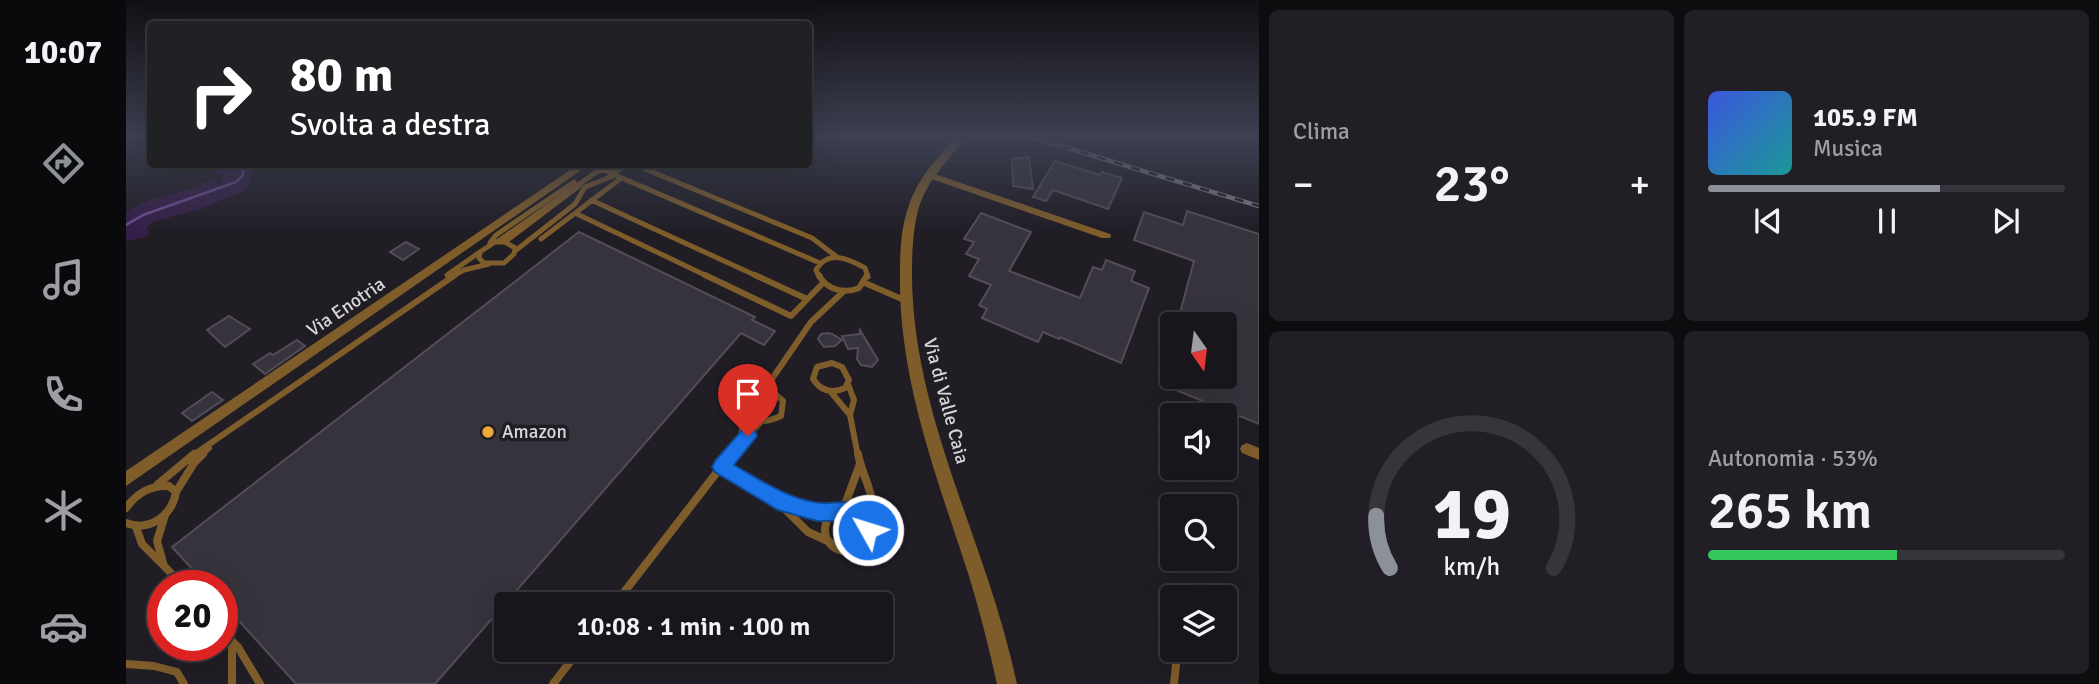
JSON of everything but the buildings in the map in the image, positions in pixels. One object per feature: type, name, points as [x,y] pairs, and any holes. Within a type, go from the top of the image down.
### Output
[{"type":"street","name":"Via Enotria","points":[[126,479],[580,168]]},
{"type":"street","name":"Via di Valle Caia","points":[[935,168],[917,197],[908,229],[904,300],[909,344],[929,421],[1007,684]]},
{"type":"street","points":[[929,175],[1106,236]]},
{"type":"lane","points":[[497,242],[599,168]]},
{"type":"lane","points":[[601,168],[620,180],[820,263],[837,257],[852,259],[867,272],[865,283],[856,289],[844,291],[823,283],[817,274],[820,263]]},
{"type":"lane","points":[[438,284],[464,270],[504,263],[515,251],[575,204],[585,187],[620,168]]},
{"type":"lane","points":[[624,168],[630,182]]},
{"type":"lane","points":[[643,168],[812,238],[837,257]]},
{"type":"lane","points":[[541,239],[620,180]]},
{"type":"lane","points":[[505,242],[566,198],[583,181]]},
{"type":"lane","points":[[127,504],[438,284],[480,252],[496,235],[570,183],[583,181]]},
{"type":"lane","points":[[591,200],[809,299]]},
{"type":"lane","points":[[575,213],[791,316],[823,283]]},
{"type":"lane","points":[[490,243],[505,242],[512,245],[515,251]]},
{"type":"lane","points":[[480,252],[479,258],[489,264]]},
{"type":"lane","points":[[865,283],[904,300]]},
{"type":"lane","points":[[765,388],[784,358],[821,311],[844,291]]},
{"type":"lane","points":[[778,501],[796,522],[818,539],[843,550],[857,550],[866,542],[873,520],[872,491],[860,464],[850,415],[854,400],[848,384],[849,375],[832,363],[821,364],[814,370],[813,379],[819,387],[830,391],[841,390],[848,384]]},
{"type":"lane","points":[[740,442],[745,414],[741,405],[744,395],[765,388],[780,397],[784,411],[772,422],[760,423],[745,414]]},
{"type":"lane","points":[[830,391],[850,415]]},
{"type":"lane","points":[[624,592],[740,442],[760,423]]},
{"type":"lane","points":[[163,563],[157,541],[165,515],[174,503],[176,492],[194,463],[226,433]]},
{"type":"lane","points":[[843,510],[860,464]]},
{"type":"lane","points":[[721,467],[778,501],[831,513],[843,510],[856,513],[868,530]]},
{"type":"lane","points":[[157,485],[169,486],[176,492]]},
{"type":"lane","points":[[830,542],[824,530],[831,513]]},
{"type":"lane","points":[[126,523],[136,527],[151,524],[165,515]]},
{"type":"lane","points":[[136,527],[136,536],[148,553],[169,570]]},
{"type":"lane","points":[[238,647],[260,684]]},
{"type":"lane","points":[[232,661],[232,684]]},
{"type":"lane","points":[[553,684],[570,662]]},
{"type":"lane","points":[[1174,684],[1176,662]]},
{"type":"lane","points":[[126,664],[154,666],[177,672],[184,684]]},
{"type":"shaded area","points":[[219,168],[255,168],[247,190],[200,209],[153,222],[147,227],[149,233],[146,237],[126,241],[126,212],[151,200],[217,178],[216,184],[220,184],[224,177],[215,173]]},
{"type":"waterway","points":[[126,225],[143,215],[236,182],[243,175],[243,168]]},
{"type":"railway","points":[[1133,168],[1259,206]]},
{"type":"place","name":"Amazon","points":[[488,432]]},
{"type":"route","points":[[748,436],[721,467],[778,501],[817,512],[843,510],[856,513],[868,530]]}]
